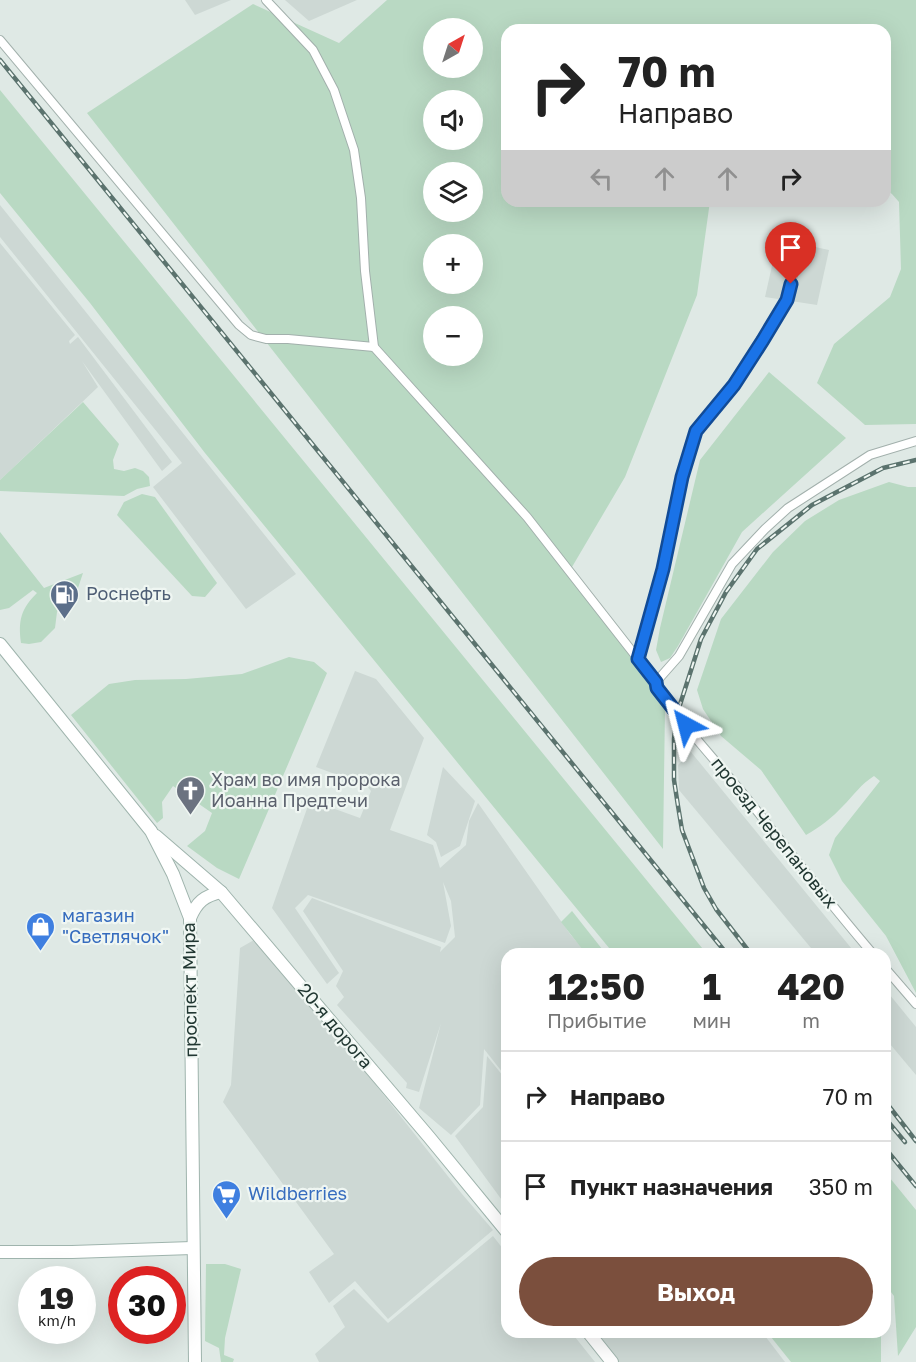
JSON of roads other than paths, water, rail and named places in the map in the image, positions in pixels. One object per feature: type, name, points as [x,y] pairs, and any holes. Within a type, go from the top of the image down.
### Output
[{"type":"main road","name":"проспект Мира","points":[[0,644],[151,831],[173,874],[190,918],[195,1362]]},
{"type":"main road","name":"20-я дорога","points":[[151,831],[221,892],[501,1225]]},
{"type":"main road","points":[[190,918],[196,904],[209,895],[221,892]]},
{"type":"main road","points":[[0,1252],[192,1248]]},
{"type":"main road","points":[[593,1338],[612,1362]]},
{"type":"street","points":[[0,40],[228,314],[245,330],[266,339],[374,347],[365,271],[361,198],[354,150],[334,90],[313,50],[266,0]]},
{"type":"street","points":[[638,659],[663,569],[682,477],[696,431],[734,385],[787,300],[798,253]]},
{"type":"street","name":"проезд Черепановых","points":[[374,347],[527,517],[656,682],[657,688],[677,714],[868,948]]},
{"type":"street","points":[[656,682],[679,656],[732,564],[765,529],[788,508],[870,455],[916,441]]},
{"type":"street","points":[[891,975],[916,1004]]},
{"type":"railway","points":[[0,60],[722,948]]},
{"type":"railway","points":[[746,948],[716,909],[704,888],[682,830],[674,780],[674,739],[677,714],[701,639],[726,592],[757,549],[812,505],[883,468],[916,460]]},
{"type":"railway","points":[[891,1109],[916,1141]]},
{"type":"railway","points":[[891,1125],[905,1142]]},
{"type":"railway","points":[[891,1155],[916,1186]]},
{"type":"place","name":"Роснефть","points":[[65,620]]},
{"type":"place","name":"Храм во имя пророка Иоанна Предтечи","points":[[190,816]]},
{"type":"place","name":"магазин \"Светлячок\"","points":[[41,952]]},
{"type":"place","name":"Wildberries","points":[[227,1220]]}]
